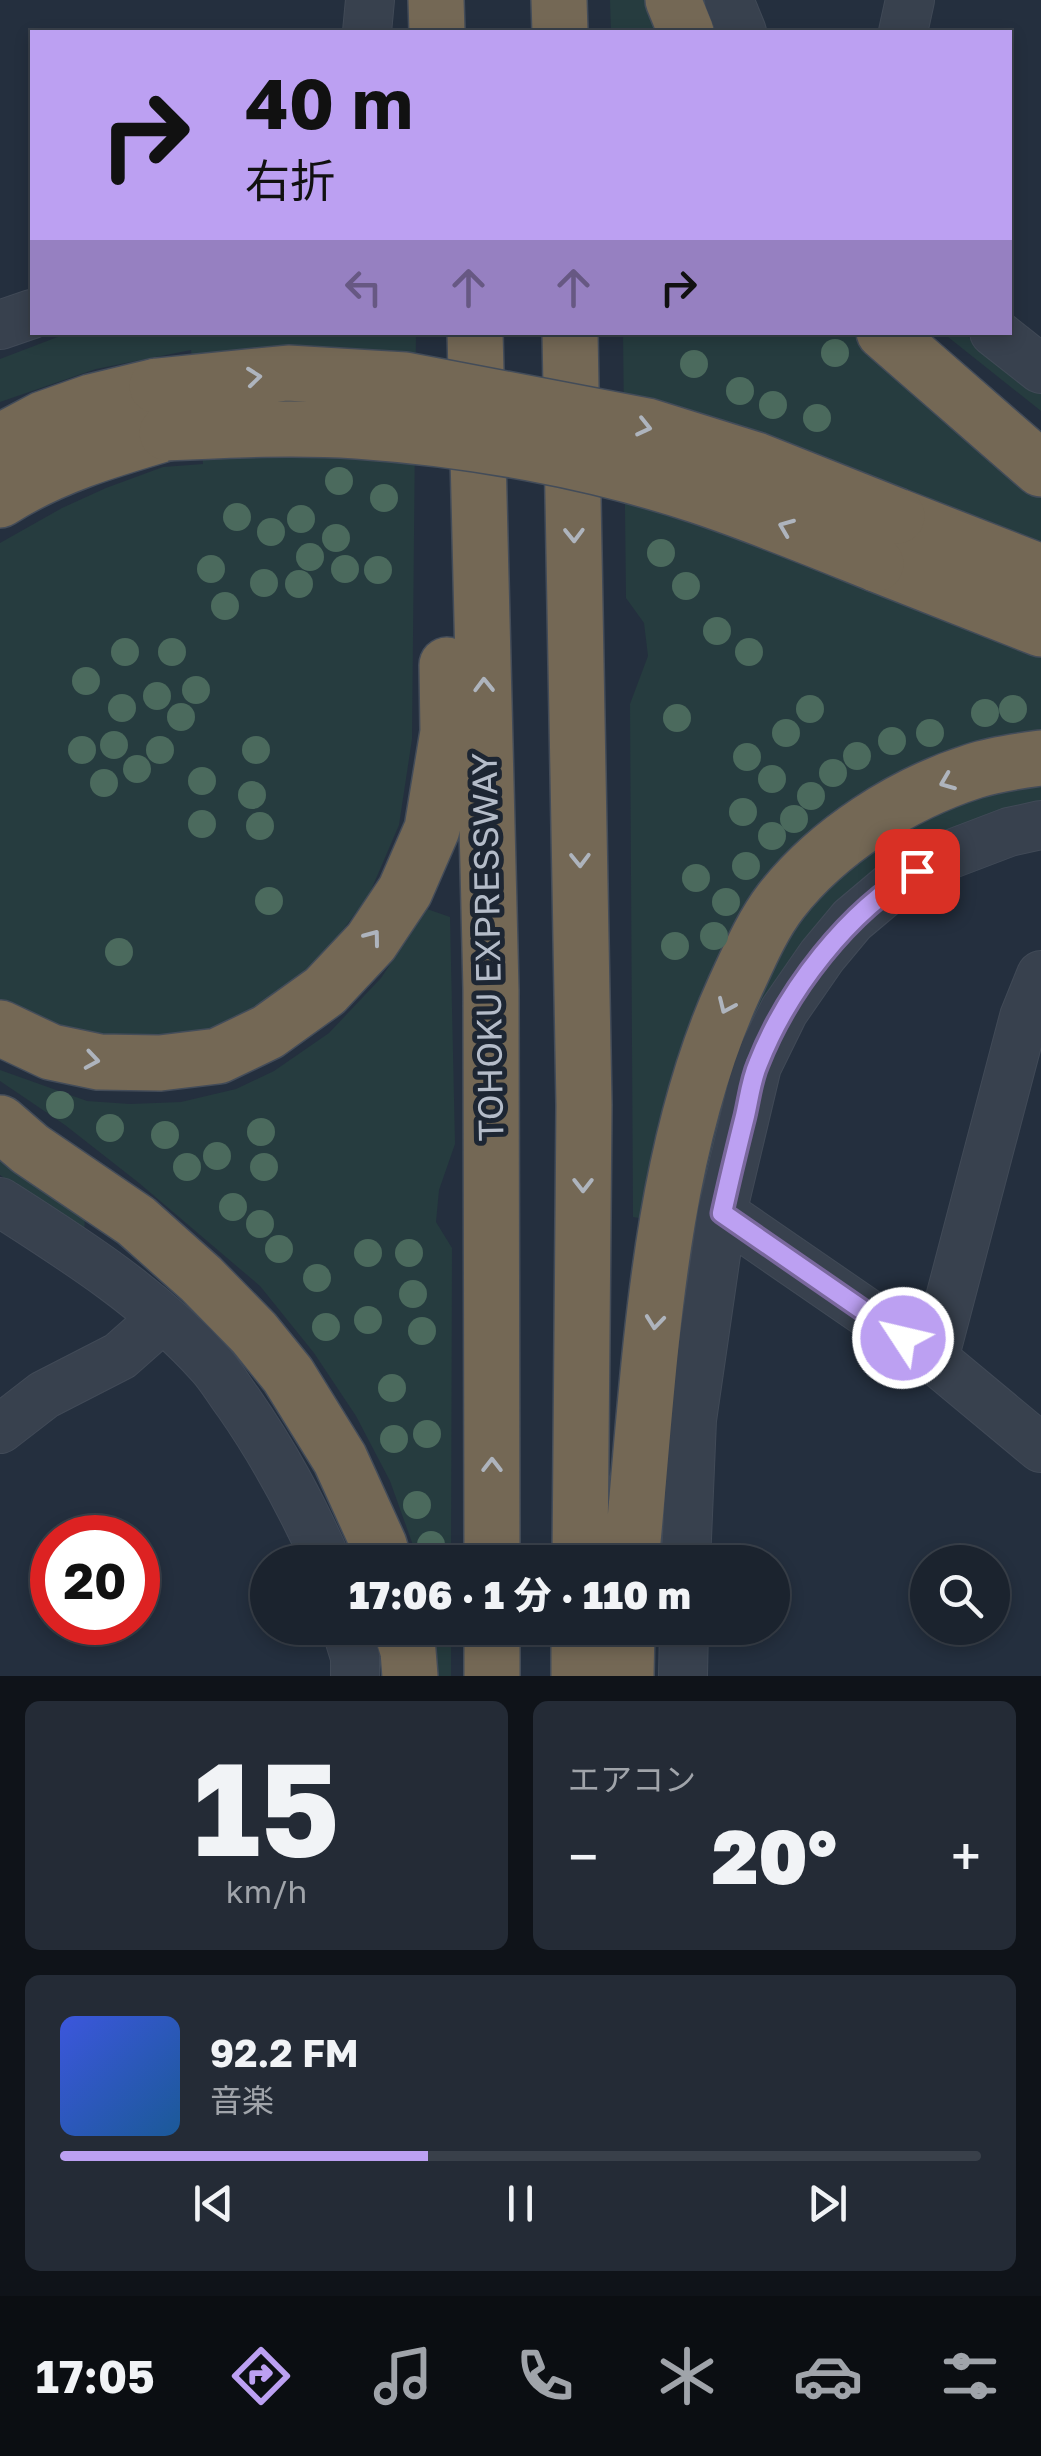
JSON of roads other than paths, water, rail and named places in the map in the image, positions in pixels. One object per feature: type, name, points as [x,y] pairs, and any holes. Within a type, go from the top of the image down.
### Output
[{"type":"highway","points":[[436,0],[437,30]]},
{"type":"highway","points":[[466,0],[467,30]]},
{"type":"highway","points":[[559,0],[560,30]]},
{"type":"highway","points":[[673,0],[685,30]]},
{"type":"highway","points":[[0,1028],[51,1052],[99,1062],[160,1064],[218,1056],[268,1032],[325,991],[371,942],[404,891],[432,830],[448,732],[444,335]]},
{"type":"highway","name":"TOHOKU EXPRESSWAY","points":[[475,335],[491,990],[492,1545]]},
{"type":"highway","points":[[570,335],[584,1105],[580,1545]]},
{"type":"highway","points":[[887,335],[1041,469]]},
{"type":"highway","points":[[0,500],[22,486],[93,455],[162,410],[288,373],[405,380],[647,426],[756,460],[1041,629]]},
{"type":"highway","points":[[0,442],[43,419],[92,402],[162,410]]},
{"type":"highway","points":[[886,540],[1041,572]]},
{"type":"highway","points":[[633,1545],[658,1294],[673,1196],[691,1109],[719,1022],[753,948],[780,902],[822,858],[867,822],[976,770],[1041,758]]},
{"type":"highway","points":[[0,1123],[30,1150],[136,1221],[254,1333],[288,1374],[340,1459],[379,1545]]},
{"type":"highway","points":[[406,1645],[410,1676]]},
{"type":"highway","points":[[492,1645],[492,1676]]},
{"type":"highway","points":[[579,1676],[580,1645]]},
{"type":"highway","points":[[626,1676],[627,1645]]},
{"type":"street","points":[[367,30],[370,0]]},
{"type":"street","points":[[729,0],[741,30]]},
{"type":"street","points":[[904,30],[910,0]]},
{"type":"street","points":[[0,325],[30,315]]},
{"type":"street","points":[[998,335],[1041,369]]},
{"type":"street","points":[[687,1545],[692,1420],[722,1213],[757,1066],[784,1010],[852,920],[896,883],[954,853],[1009,832],[1041,825]]},
{"type":"street","points":[[934,1359],[1024,1017],[1041,975]]},
{"type":"street","points":[[0,1202],[106,1271],[164,1318],[212,1366],[289,1480],[319,1545]]},
{"type":"street","points":[[722,1213],[934,1359],[1041,1448]]},
{"type":"street","points":[[0,1429],[44,1395],[120,1356],[164,1318]]},
{"type":"street","points":[[351,1645],[356,1676]]},
{"type":"street","points":[[683,1676],[684,1645]]}]
